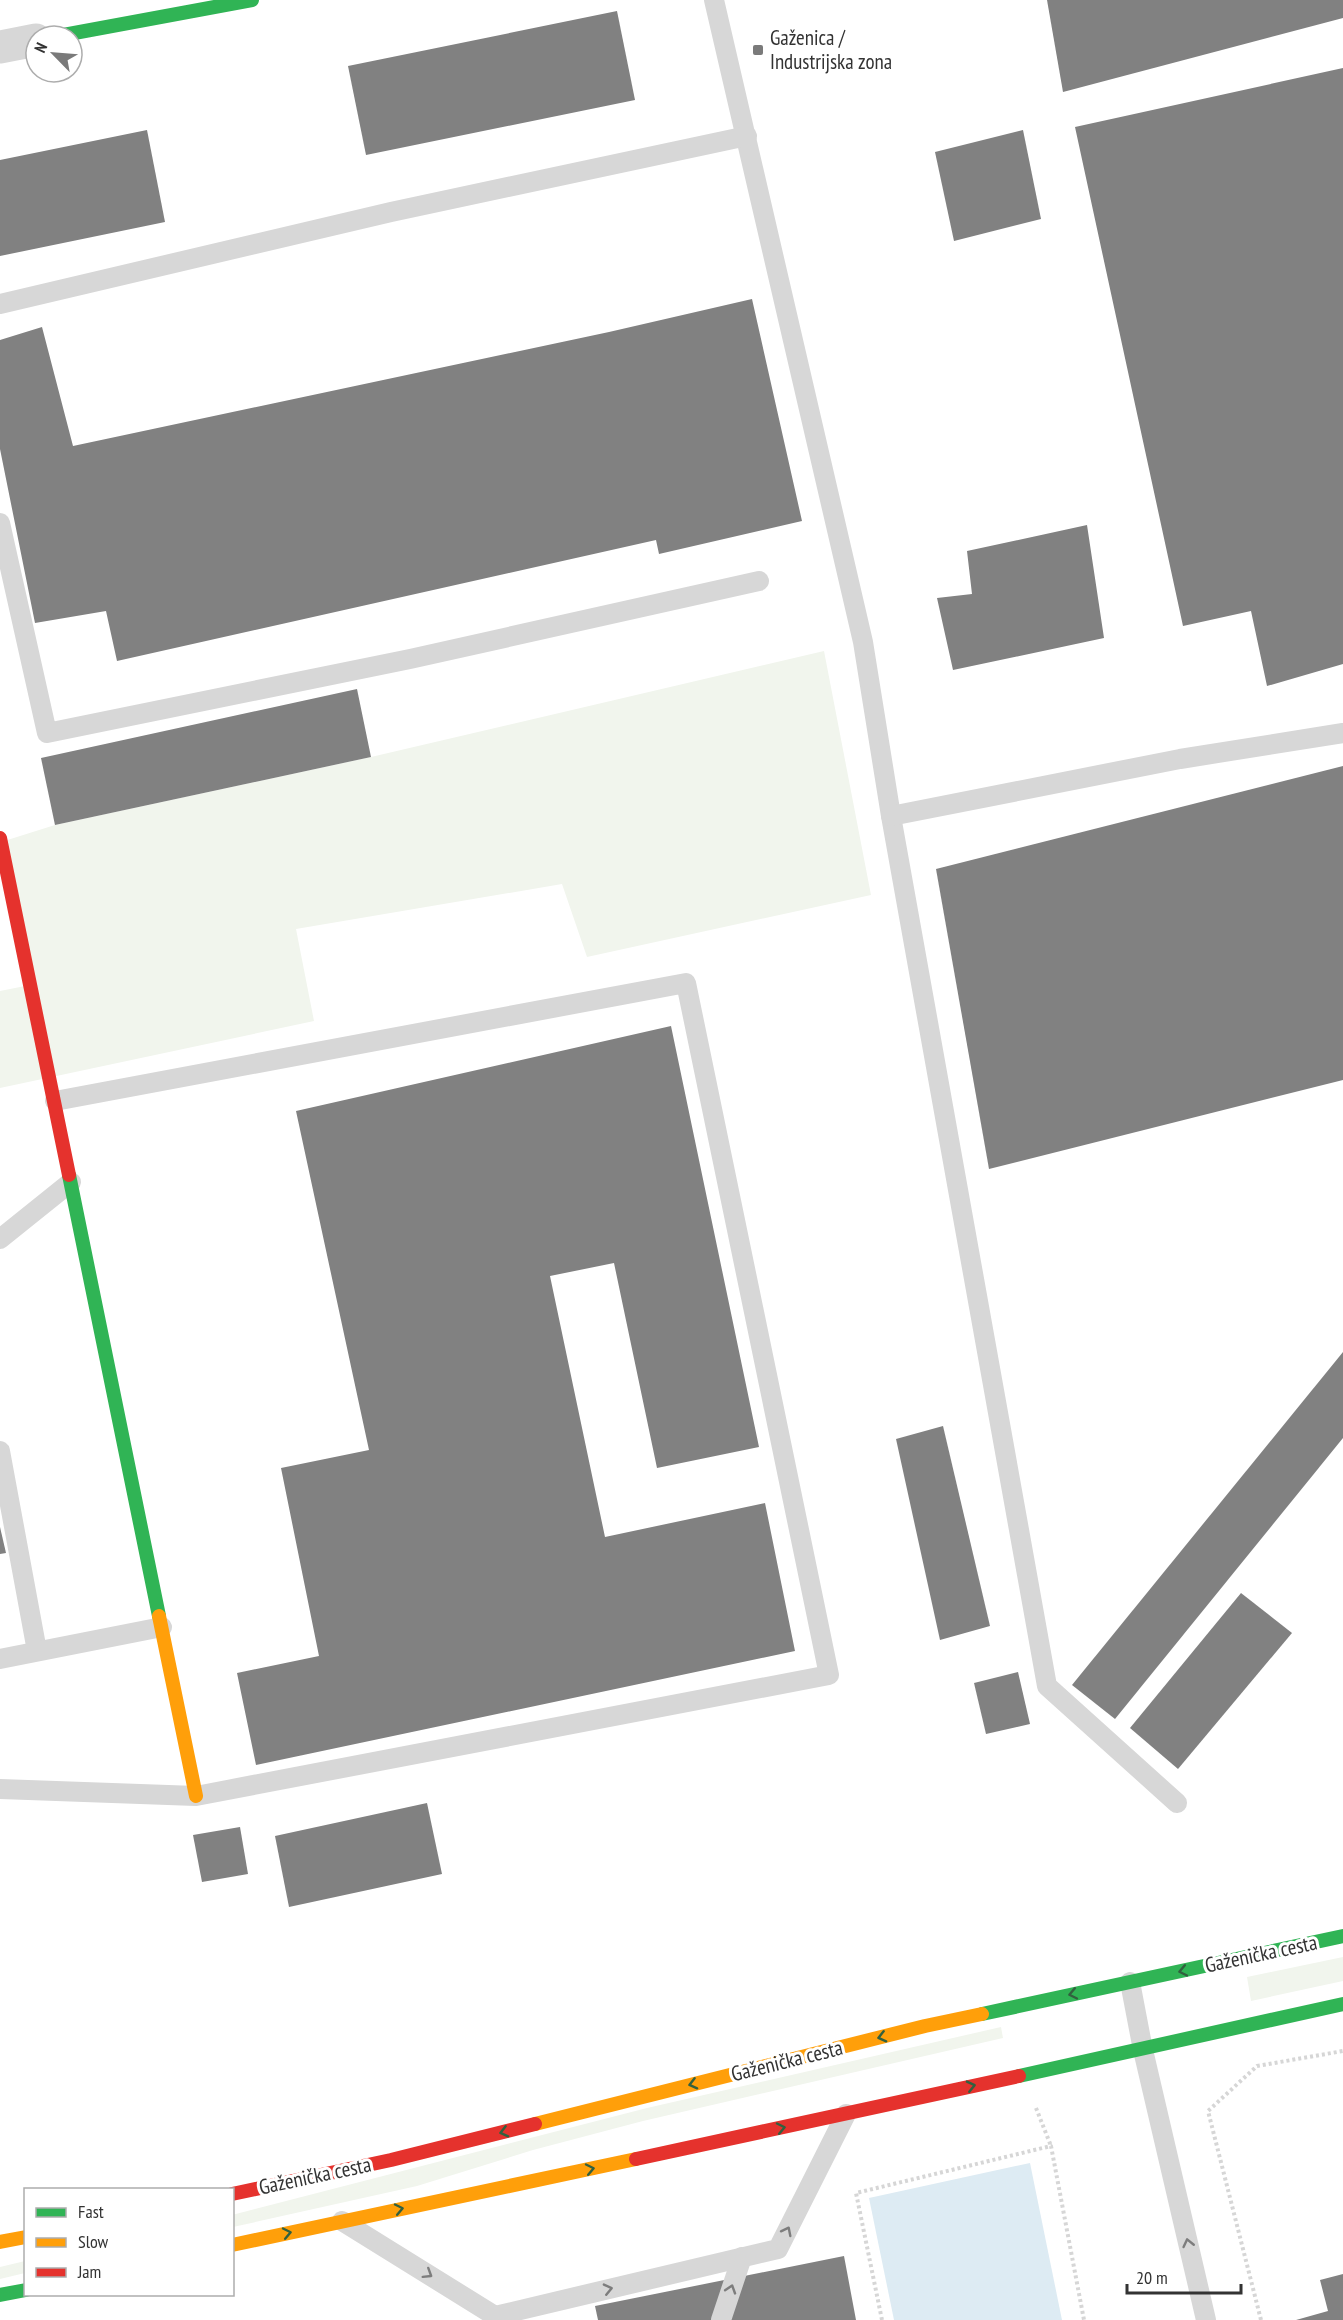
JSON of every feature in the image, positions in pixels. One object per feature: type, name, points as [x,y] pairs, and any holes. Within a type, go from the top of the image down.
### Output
[{"type":"main road","points":[[84,31],[252,0]]},
{"type":"main road","points":[[0,837],[196,1796]]},
{"type":"main road","name":"Gaženička cesta","points":[[234,2194],[391,2160],[926,2026],[1343,1936]]},
{"type":"main road","points":[[234,2245],[1143,2050],[1343,2004]]},
{"type":"main road","points":[[0,2242],[24,2237]]},
{"type":"main road","points":[[0,2295],[24,2290]]},
{"type":"street","points":[[0,47],[24,42]]},
{"type":"lane","points":[[714,0],[863,642],[891,816],[1047,1686],[1178,1803]]},
{"type":"lane","points":[[0,304],[391,212],[747,136]]},
{"type":"lane","points":[[0,523],[47,733],[410,659],[759,581]]},
{"type":"lane","points":[[891,816],[1180,759],[1343,733]]},
{"type":"lane","points":[[0,1789],[196,1796],[829,1675],[686,983],[55,1101]]},
{"type":"lane","points":[[0,1239],[71,1182]]},
{"type":"lane","points":[[0,1451],[37,1651]]},
{"type":"lane","points":[[0,1659],[162,1627]]},
{"type":"lane","points":[[1130,1982],[1143,2050],[1206,2320]]},
{"type":"lane","points":[[342,2221],[498,2318],[778,2249],[846,2114]]},
{"type":"lane","points":[[721,2320],[742,2258]]},
{"type":"path","points":[[1261,2320],[1208,2111],[1257,2066],[1343,2050]]},
{"type":"path","points":[[1035,2106],[1051,2146],[1084,2320]]},
{"type":"path","points":[[882,2320],[856,2193],[1051,2146]]},
{"type":"shaded area","points":[[824,651],[871,895],[587,957],[562,884],[296,929],[314,1021],[0,1088],[0,991],[30,985],[1,842],[55,825],[371,757]]},
{"type":"shaded area","points":[[1343,1957],[1343,1981],[1251,2001],[1247,1977]]},
{"type":"shaded area","points":[[1001,2027],[1003,2038],[643,2121],[533,2150],[417,2186],[234,2227],[234,2214],[647,2108]]},
{"type":"shaded area","points":[[1030,2163],[1062,2320],[894,2320],[869,2198]]},
{"type":"shaded area","points":[[24,2261],[24,2273],[0,2279],[0,2267]]},
{"type":"building","points":[[1047,0],[1343,0],[1343,18],[1063,92]]},
{"type":"building","points":[[617,11],[635,100],[366,155],[348,66]]},
{"type":"building","points":[[1343,68],[1343,664],[1267,686],[1251,611],[1183,626],[1075,127]]},
{"type":"building","points":[[147,130],[165,222],[0,256],[0,160]]},
{"type":"building","points":[[1023,130],[1041,219],[954,241],[935,152]]},
{"type":"building","points":[[752,299],[802,521],[659,554],[656,540],[117,661],[106,611],[35,623],[0,449],[0,340],[42,327],[73,446],[609,332]]},
{"type":"building","points":[[1087,525],[1104,638],[953,670],[937,598],[972,594],[967,551]]},
{"type":"building","points":[[357,689],[371,757],[55,825],[41,758]]},
{"type":"building","points":[[1343,766],[1343,1080],[989,1169],[936,869]]},
{"type":"building","points":[[671,1026],[759,1447],[657,1468],[614,1263],[550,1276],[605,1537],[765,1503],[795,1651],[256,1765],[237,1673],[319,1656],[281,1468],[369,1450],[296,1111]]},
{"type":"building","points":[[1343,1352],[1343,1438],[1115,1719],[1072,1685]]},
{"type":"building","points":[[943,1426],[990,1626],[940,1640],[896,1439]]},
{"type":"building","points":[[0,1527],[6,1553],[0,1554]]},
{"type":"building","points":[[1241,1593],[1292,1633],[1178,1769],[1130,1728]]},
{"type":"building","points":[[1018,1672],[1030,1724],[986,1734],[974,1683]]},
{"type":"building","points":[[427,1803],[442,1874],[289,1907],[275,1836]]},
{"type":"building","points":[[240,1827],[248,1874],[202,1882],[193,1835]]},
{"type":"building","points":[[844,2256],[856,2320],[598,2320],[595,2306]]},
{"type":"building","points":[[1343,2274],[1343,2320],[1296,2320],[1328,2311],[1320,2280]]},
{"type":"traffic: fast","points":[[84,31],[252,0]]},
{"type":"traffic: fast","points":[[69,1175],[159,1616]]},
{"type":"traffic: fast","points":[[982,2014],[1343,1936]]},
{"type":"traffic: fast","points":[[1019,2076],[1343,2004]]},
{"type":"traffic: fast","points":[[0,2295],[24,2290]]},
{"type":"traffic: slow","points":[[159,1616],[196,1796]]},
{"type":"traffic: slow","points":[[535,2124],[925,2026],[982,2014]]},
{"type":"traffic: slow","points":[[234,2245],[636,2159]]},
{"type":"traffic: slow","points":[[0,2242],[24,2237]]},
{"type":"traffic: jam","points":[[0,838],[69,1175]]},
{"type":"traffic: jam","points":[[636,2159],[1019,2076]]},
{"type":"traffic: jam","points":[[234,2194],[391,2160],[535,2124]]},
{"type":"place","name":"Gaženica / Industrijska zona","points":[[758,50]]}]
